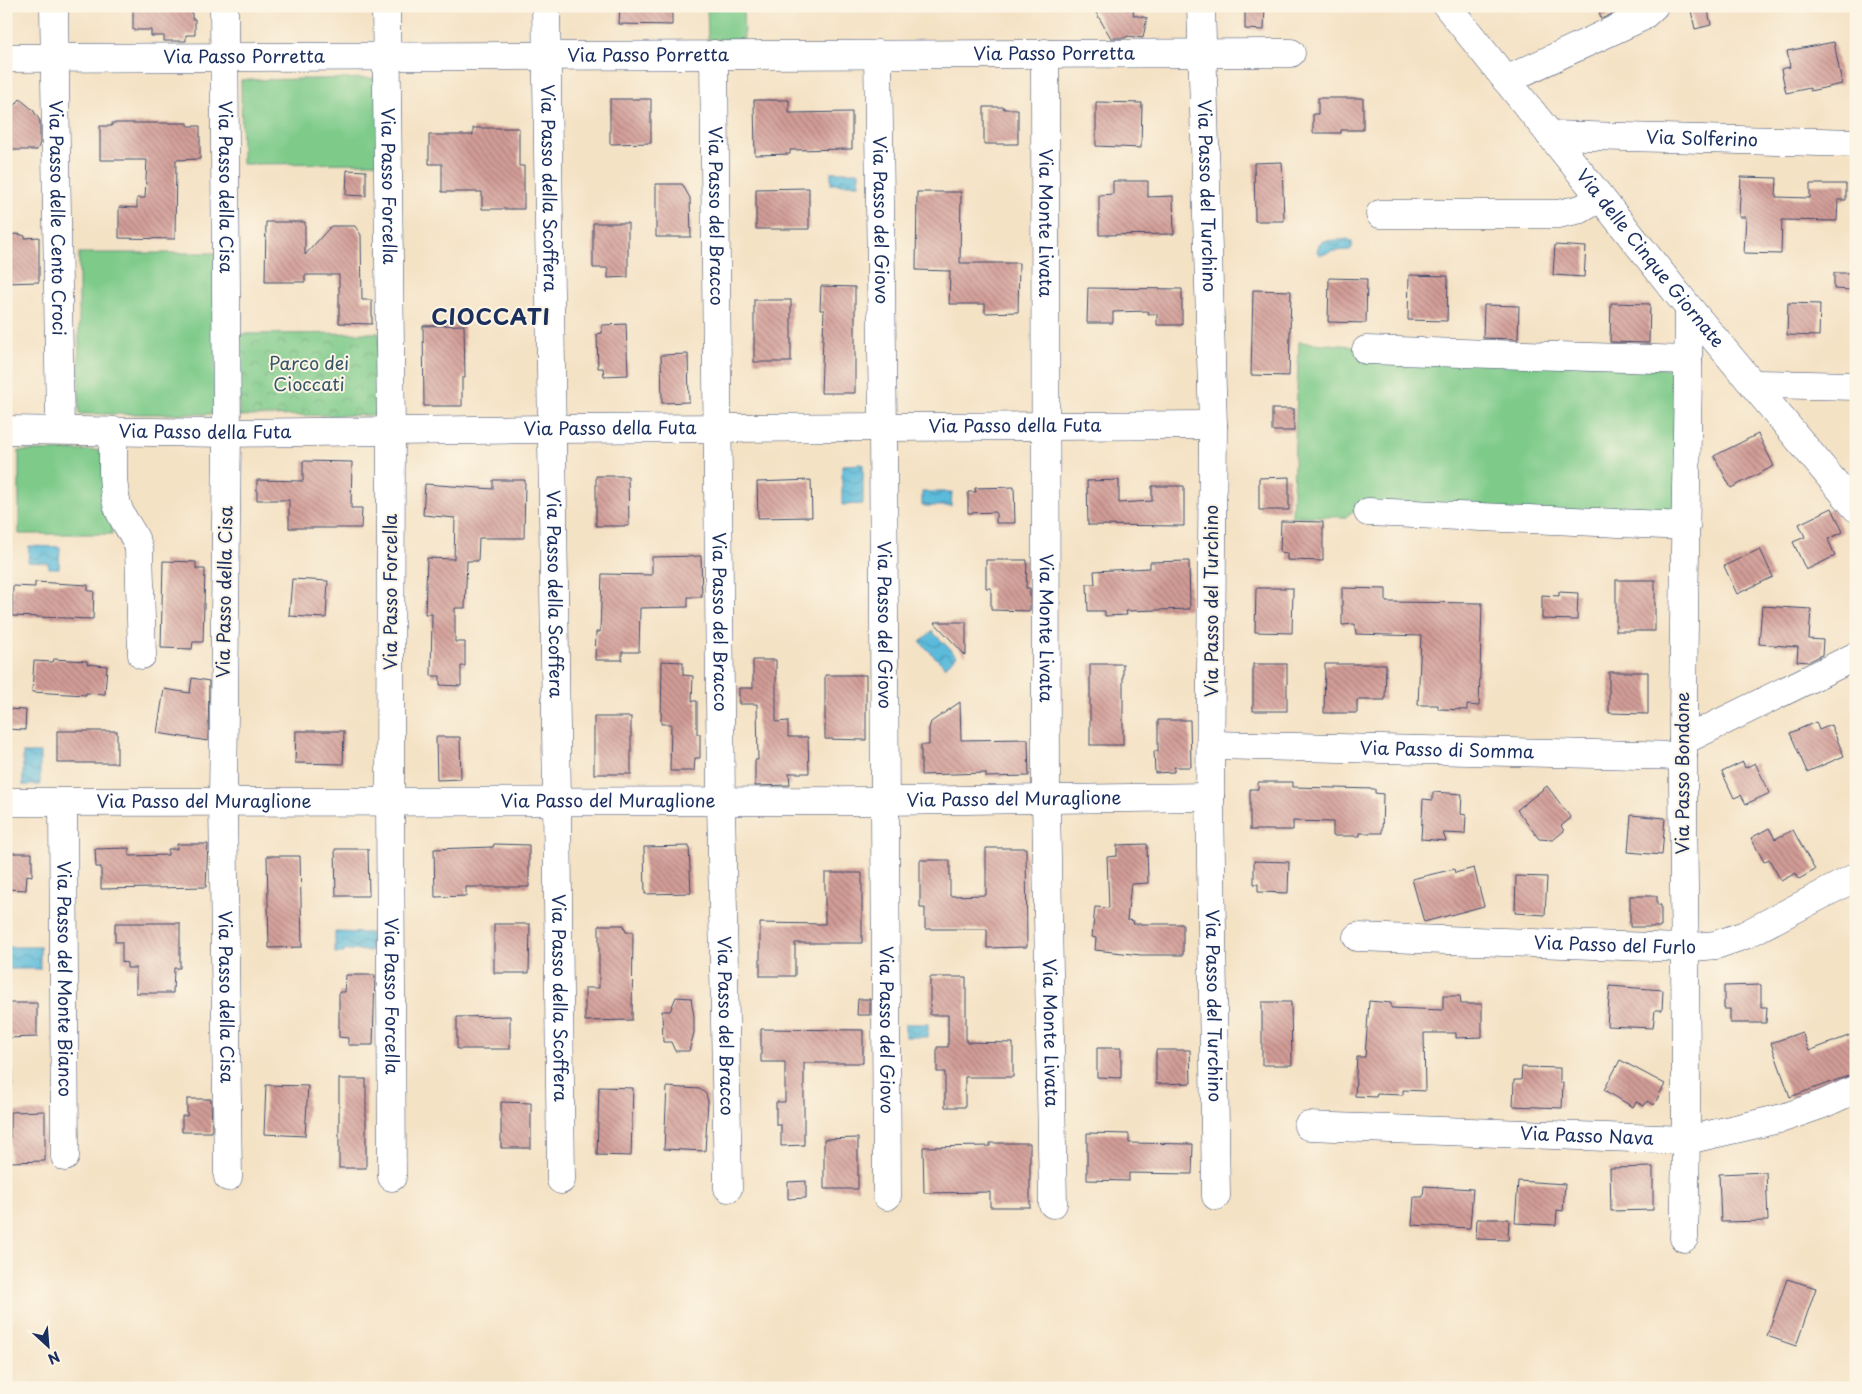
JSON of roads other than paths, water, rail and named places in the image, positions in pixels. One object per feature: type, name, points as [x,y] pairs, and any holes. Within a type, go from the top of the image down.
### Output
[{"type":"street","name":"Via Passo delle Cento Croci","points":[[54,6],[60,430]]},
{"type":"street","name":"Via Passo della Cisa","points":[[224,6],[227,433],[223,802],[228,1177]]},
{"type":"street","name":"Via Passo Forcella","points":[[386,6],[392,430],[390,801],[392,1177]]},
{"type":"street","name":"Via Passo della Scoffera","points":[[546,6],[561,1180]]},
{"type":"street","name":"Via Passo del Turchino","points":[[1201,6],[1213,425],[1212,745],[1210,797],[1216,1196]]},
{"type":"street","name":"Via delle Cinque Giornate","points":[[1447,6],[1689,308],[1856,508]]},
{"type":"street","points":[[1506,80],[1642,17],[1654,6]]},
{"type":"street","name":"Via Monte Livata","points":[[1045,53],[1046,800],[1052,1204]]},
{"type":"street","name":"Via Passo Porretta","points":[[6,58],[1291,53]]},
{"type":"street","name":"Via Passo del Bracco","points":[[714,54],[721,801],[728,1188]]},
{"type":"street","name":"Via Passo del Giovo","points":[[878,54],[883,426],[887,1196]]},
{"type":"street","name":"Via Solferino","points":[[1550,135],[1856,143]]},
{"type":"street","points":[[1380,214],[1558,214],[1581,209],[1600,198]]},
{"type":"street","name":"Via Passo Bondone","points":[[1684,1238],[1687,1140],[1683,748],[1689,308]]},
{"type":"street","points":[[1366,350],[1688,360]]},
{"type":"street","points":[[1754,384],[1856,386]]},
{"type":"street","name":"Via Passo della Futa","points":[[6,430],[227,433],[883,426],[1213,425]]},
{"type":"street","points":[[113,431],[116,498],[122,516],[133,533],[139,549],[142,655]]},
{"type":"street","points":[[1368,512],[1686,526]]},
{"type":"street","name":"Via Passo di Somma","points":[[1212,745],[1683,748],[1856,656]]},
{"type":"street","name":"Via Passo del Muraglione","points":[[6,802],[884,801],[1210,797]]},
{"type":"street","name":"Via Passo del Monte Bianco","points":[[63,803],[65,1157]]},
{"type":"street","name":"Via Passo del Furlo","points":[[1357,938],[1684,948],[1716,945],[1745,936],[1856,877]]},
{"type":"street","name":"Via Passo Nava","points":[[1308,1126],[1687,1140],[1783,1118],[1823,1104],[1856,1089]]},
{"type":"water","points":[[831,172],[859,172],[859,184],[831,184]]},
{"type":"water","points":[[1349,239],[1352,242],[1350,250],[1333,251],[1321,255],[1317,252],[1319,244],[1323,241]]},
{"type":"water","points":[[863,464],[863,504],[842,505],[842,465]]},
{"type":"water","points":[[922,492],[952,492],[951,506],[922,506]]},
{"type":"water","points":[[29,546],[60,547],[59,568],[49,568],[48,563],[28,562]]},
{"type":"water","points":[[932,631],[957,656],[945,667],[920,642]]},
{"type":"water","points":[[23,753],[40,753],[40,785],[23,785]]},
{"type":"water","points":[[335,932],[371,933],[371,951],[345,950],[344,953],[335,953]]},
{"type":"water","points":[[6,947],[40,947],[40,969],[6,969]]},
{"type":"water","points":[[905,1024],[928,1024],[928,1037],[905,1037]]},
{"type":"water","points":[[6,1071],[13,1072],[12,1096],[6,1096]]},
{"type":"district","name":"CIOCCATI","points":[[491,317]]},
{"type":"park label","name":"Parco dei Cioccati","points":[[309,374]]}]
